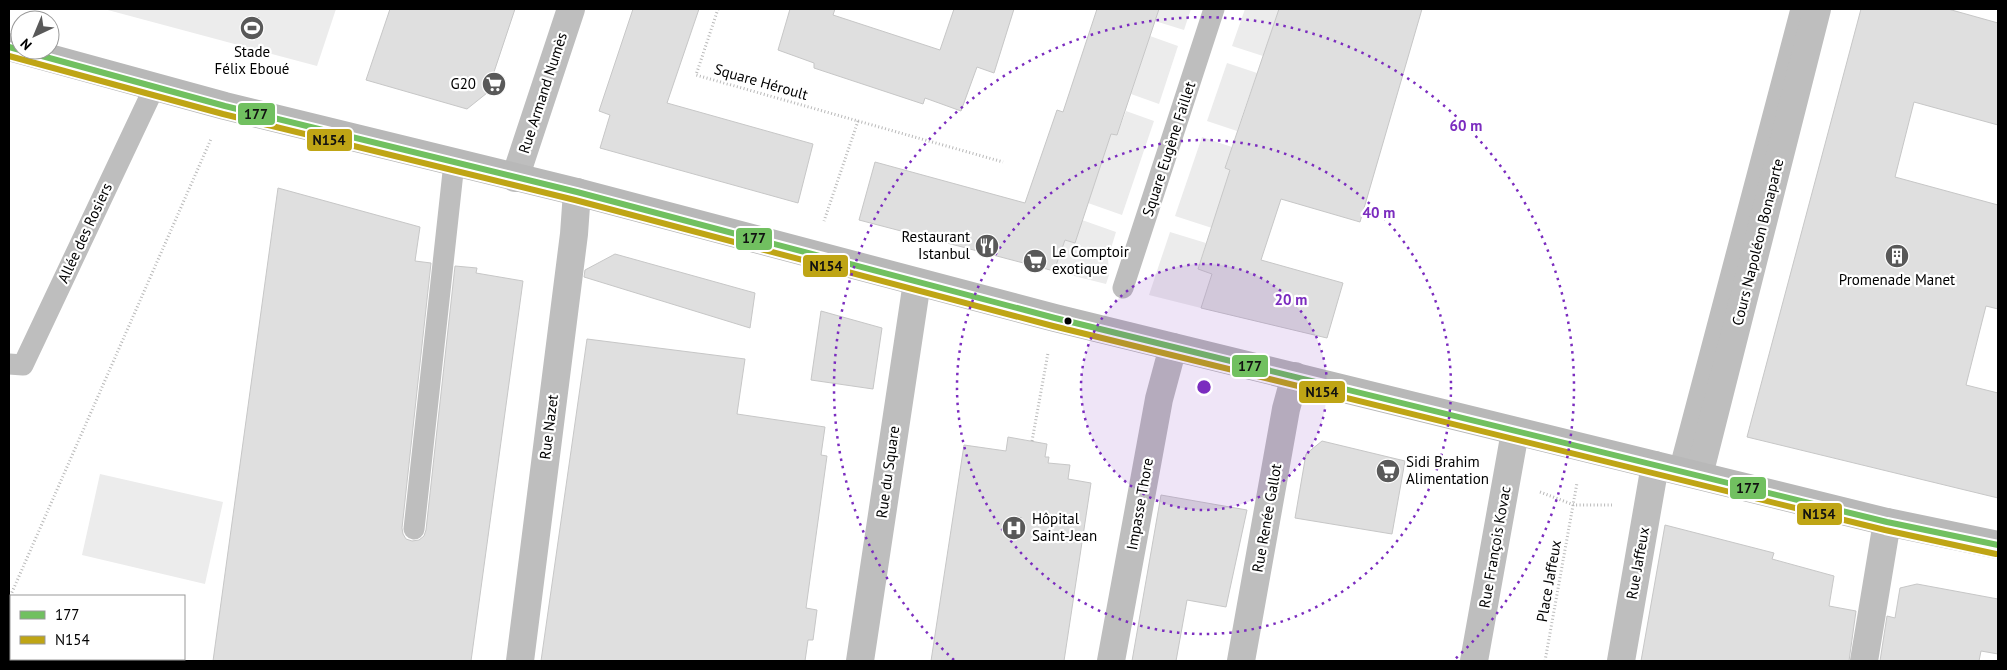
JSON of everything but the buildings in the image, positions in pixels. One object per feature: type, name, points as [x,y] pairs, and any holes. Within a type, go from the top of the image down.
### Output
[{"type":"main road","points":[[9,47],[154,88],[578,192],[814,256],[1055,318],[1887,522],[1998,545]]},
{"type":"street","name":"Rue Armand Numès","points":[[515,178],[571,9]]},
{"type":"street","name":"Cours Napoléon Bonaparte","points":[[1678,470],[1817,9]]},
{"type":"street","name":"Rue Nazet","points":[[520,661],[578,192]]},
{"type":"street","name":"Rue du Square","points":[[860,661],[916,282]]},
{"type":"street","name":"Impasse Thore","points":[[1111,661],[1159,399],[1173,347]]},
{"type":"street","name":"Rue Renée Gallot","points":[[1241,661],[1286,409],[1295,376]]},
{"type":"street","name":"Rue François Kovac","points":[[1474,661],[1515,432]]},
{"type":"street","name":"Rue Jaffeux","points":[[1621,661],[1678,470]]},
{"type":"street","points":[[1864,661],[1887,522]]},
{"type":"lane","name":"Square Eugène Faillet","points":[[1123,288],[1214,9]]},
{"type":"lane","points":[[1678,470],[1801,9]]},
{"type":"lane","name":"Allée des Rosiers","points":[[9,364],[23,365],[154,88]]},
{"type":"lane","points":[[414,529],[454,163]]},
{"type":"path","name":"Square Héroult","points":[[718,9],[696,75],[1003,162]]},
{"type":"path","points":[[11,595],[225,106]]},
{"type":"path","points":[[814,256],[827,211],[858,121]]},
{"type":"path","points":[[1032,441],[1055,318]]},
{"type":"path","name":"Place Jaffeux","points":[[1545,661],[1577,481]]},
{"type":"path","points":[[1533,489],[1574,505],[1613,505]]},
{"type":"shaded area","name":"Stade Félix Eboué","points":[[104,9],[336,9],[317,66]]},
{"type":"shaded area","points":[[1159,9],[1191,9],[1184,30],[1155,21]]},
{"type":"shaded area","points":[[1245,9],[1279,9],[1263,56],[1232,46]]},
{"type":"shaded area","points":[[1150,36],[1178,46],[1159,104],[1131,94]]},
{"type":"shaded area","points":[[1227,63],[1257,73],[1237,131],[1207,121]]},
{"type":"shaded area","points":[[1126,111],[1154,121],[1122,215],[1088,203],[1111,134],[1117,135]]},
{"type":"shaded area","points":[[1202,137],[1232,147],[1225,168],[1230,170],[1212,228],[1175,216]]},
{"type":"shaded area","points":[[1082,220],[1116,232],[1108,258],[1109,275],[1106,284],[1054,271],[1065,240],[1075,243]]},
{"type":"shaded area","points":[[1170,232],[1206,243],[1198,268],[1212,274],[1201,308],[1149,295]]},
{"type":"shaded area","points":[[100,474],[223,502],[205,584],[82,555]]},
{"type":"transit line","name":"177","points":[[9,47],[225,106],[577,192],[1055,318],[1887,522],[1998,545]]},
{"type":"transit line","name":"N154","points":[[9,56],[223,114],[575,200],[1053,326],[1885,530],[1996,554]]},
{"type":"place","name":"Stade Félix Eboué","points":[[252,28]]},
{"type":"place","name":"G20","points":[[494,84]]},
{"type":"place","name":"Restaurant Istanbul","points":[[987,246]]},
{"type":"place","name":"Promenade Manet","points":[[1897,256]]},
{"type":"place","name":"Le Comptoir exotique","points":[[1035,261]]},
{"type":"place","name":"Sidi Brahim Alimentation","points":[[1388,471]]},
{"type":"place","name":"Hôpital Saint-Jean","points":[[1014,528]]}]
